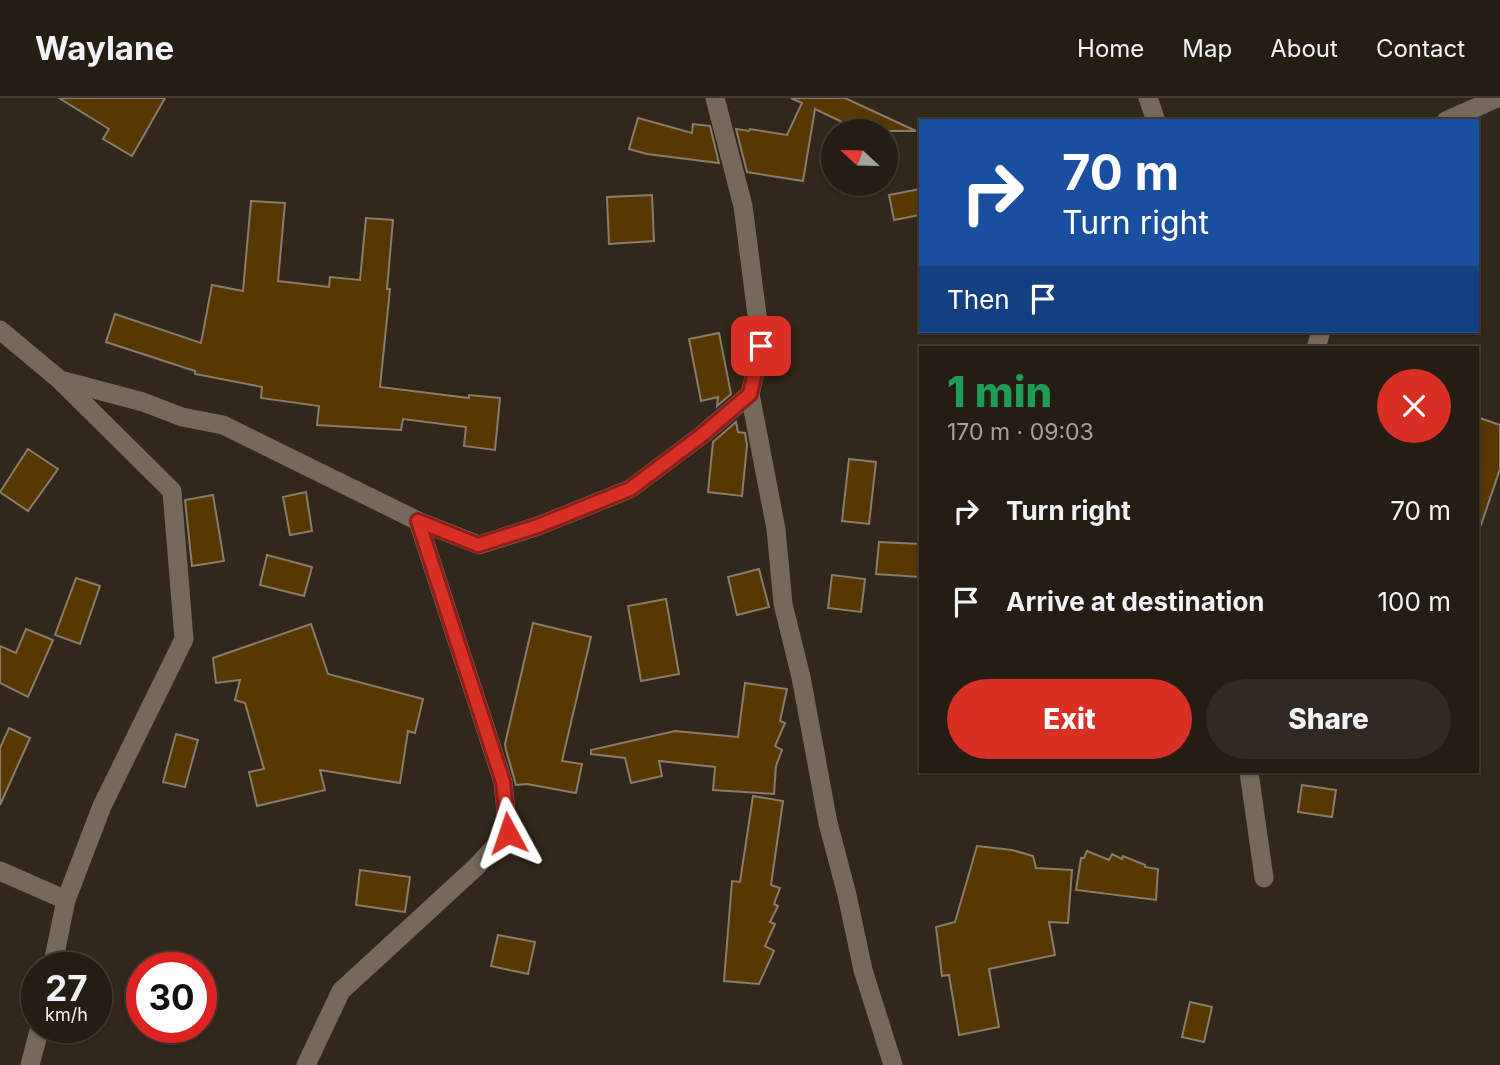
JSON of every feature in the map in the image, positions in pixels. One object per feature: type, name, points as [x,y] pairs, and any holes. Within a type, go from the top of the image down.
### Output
[{"type":"street","points":[[715,98],[743,206],[761,346],[750,394],[776,529],[783,604],[801,677],[828,823],[863,970],[893,1065]]},
{"type":"street","points":[[1148,98],[1155,119]]},
{"type":"street","points":[[1450,119],[1497,98]]},
{"type":"street","points":[[0,330],[60,380],[172,491],[184,639],[103,806],[66,900],[55,952]]},
{"type":"street","points":[[60,380],[143,402],[182,417],[223,425],[418,521],[478,545],[538,526],[630,489],[702,435],[750,394]]},
{"type":"street","points":[[306,1065],[341,991],[476,867],[508,833],[503,782],[418,521]]},
{"type":"street","points":[[1249,773],[1264,878]]},
{"type":"street","points":[[0,871],[66,900]]},
{"type":"street","points":[[30,1065],[36,1043]]},
{"type":"building","points":[[59,98],[165,98],[132,156],[103,139],[109,129]]},
{"type":"building","points":[[791,98],[845,98],[890,119],[836,119],[815,109],[803,181],[747,172],[736,129],[787,135],[802,103]]},
{"type":"building","points":[[638,118],[692,133],[693,124],[710,126],[719,163],[647,154],[629,149]]},
{"type":"building","points":[[898,123],[916,131],[898,131]]},
{"type":"building","points":[[919,189],[919,215],[894,220],[889,196]]},
{"type":"building","points":[[652,195],[654,241],[609,244],[607,197]]},
{"type":"building","points":[[251,201],[285,203],[278,281],[329,287],[330,277],[360,280],[366,218],[393,220],[387,289],[390,289],[380,387],[469,398],[469,395],[500,398],[495,450],[464,446],[466,427],[403,419],[401,430],[317,425],[319,406],[261,398],[262,387],[195,374],[195,371],[106,342],[115,314],[201,343],[212,285],[243,291]]},
{"type":"building","points":[[719,333],[731,394],[717,406],[718,397],[701,401],[689,339]]},
{"type":"building","points":[[1479,418],[1500,425],[1500,469],[1481,525]]},
{"type":"building","points":[[736,422],[738,432],[745,433],[747,445],[742,496],[708,492],[713,442]]},
{"type":"building","points":[[28,449],[58,469],[28,511],[0,492]]},
{"type":"building","points":[[849,459],[876,462],[869,524],[842,521]]},
{"type":"building","points":[[306,492],[312,531],[290,535],[283,497]]},
{"type":"building","points":[[213,495],[224,561],[192,566],[185,500]]},
{"type":"building","points":[[879,542],[919,544],[919,577],[876,574]]},
{"type":"building","points":[[267,555],[312,567],[304,596],[260,585]]},
{"type":"building","points":[[759,569],[769,607],[737,615],[728,577]]},
{"type":"building","points":[[832,575],[865,579],[861,612],[828,608]]},
{"type":"building","points":[[76,578],[100,586],[80,644],[55,635]]},
{"type":"building","points":[[666,599],[679,674],[641,681],[628,606]]},
{"type":"building","points":[[533,623],[591,637],[562,761],[582,764],[576,793],[527,784],[516,785],[506,750],[505,744]]},
{"type":"building","points":[[311,624],[328,674],[423,699],[415,733],[408,731],[400,783],[320,770],[325,790],[257,806],[249,772],[264,769],[245,703],[235,700],[240,680],[216,683],[213,658]]},
{"type":"building","points":[[26,629],[53,640],[28,697],[0,683],[0,646],[16,653]]},
{"type":"building","points":[[745,683],[787,689],[780,721],[785,723],[775,746],[782,750],[776,766],[774,794],[713,790],[715,767],[659,761],[662,776],[631,783],[625,758],[591,754],[591,750],[675,731],[738,737]]},
{"type":"building","points":[[9,728],[30,738],[0,805],[0,748]]},
{"type":"building","points":[[176,734],[198,740],[185,787],[163,782]]},
{"type":"building","points":[[1302,785],[1336,790],[1332,817],[1298,812]]},
{"type":"building","points":[[753,796],[783,801],[771,885],[780,888],[774,904],[778,906],[770,922],[775,924],[765,946],[774,951],[759,984],[724,981],[732,881],[740,882]]},
{"type":"building","points":[[977,846],[1012,850],[1033,856],[1036,868],[1072,870],[1068,923],[1049,922],[1055,955],[989,969],[999,1027],[959,1035],[949,975],[942,976],[936,927],[955,922]]},
{"type":"building","points":[[1087,851],[1109,860],[1112,854],[1122,859],[1123,856],[1145,867],[1158,869],[1156,900],[1076,890],[1081,858],[1084,858]]},
{"type":"building","points":[[360,870],[410,877],[405,912],[356,905]]},
{"type":"building","points":[[498,935],[535,942],[528,974],[491,966]]},
{"type":"building","points":[[1190,1002],[1212,1007],[1204,1042],[1182,1037]]},
{"type":"route","points":[[508,833],[503,782],[418,521],[478,545],[538,526],[630,489],[702,435],[750,394],[761,346]]}]
